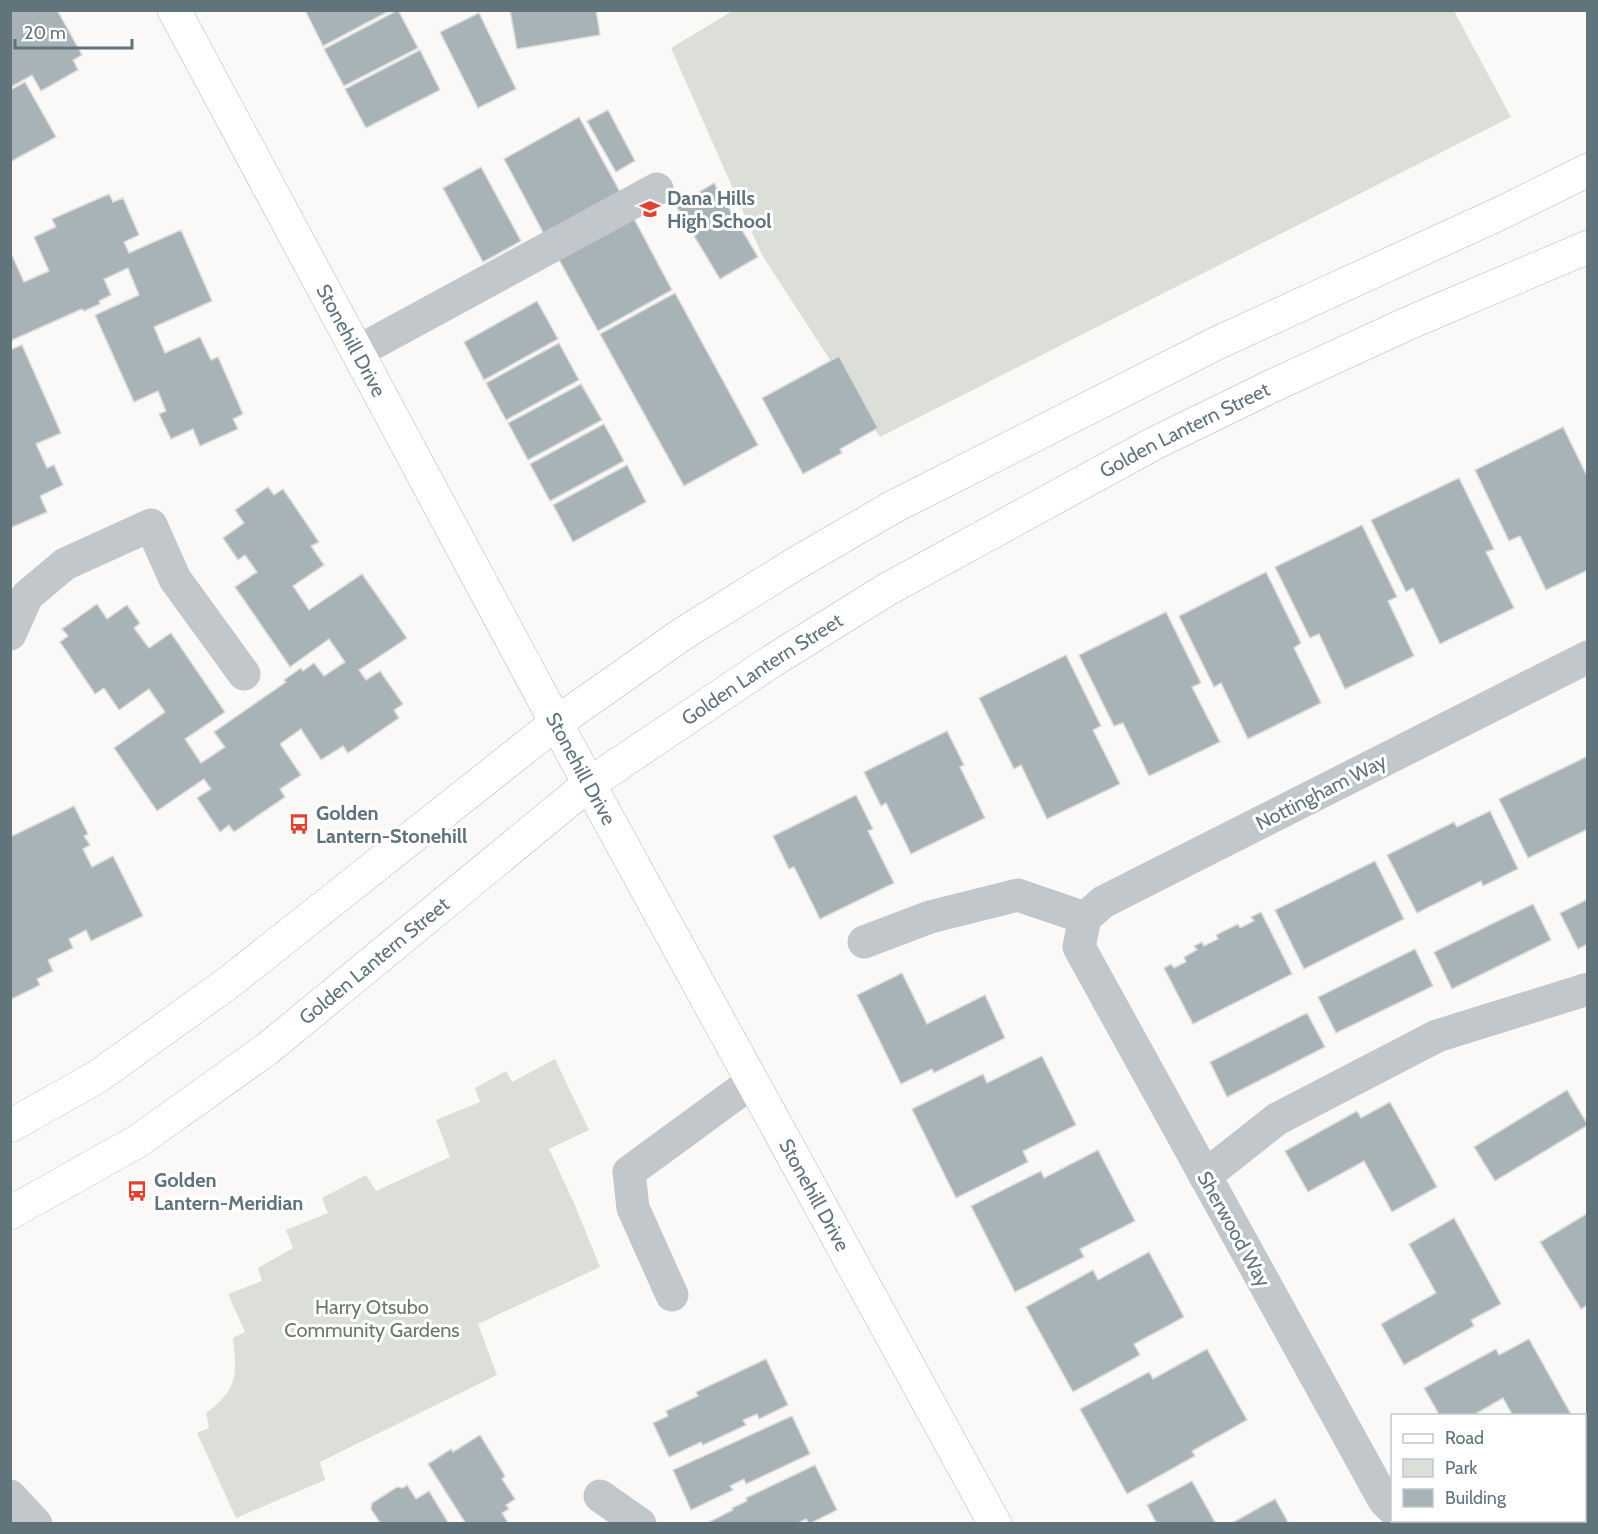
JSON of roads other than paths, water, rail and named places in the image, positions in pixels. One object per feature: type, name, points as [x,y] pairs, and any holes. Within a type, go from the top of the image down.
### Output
[{"type":"main road","name":"Stonehill Drive","points":[[174,10],[589,784],[995,1524]]},
{"type":"main road","points":[[10,1126],[98,1077],[228,983],[556,723],[684,633],[893,507],[1217,343],[1501,213],[1587,170]]},
{"type":"main road","name":"Golden Lantern Street","points":[[10,1213],[138,1142],[267,1049],[589,784],[772,661],[886,590],[1143,449],[1400,327],[1587,247]]},
{"type":"street","points":[[357,352],[657,189]]},
{"type":"street","points":[[10,634],[27,596],[65,564],[151,525],[175,579],[244,674]]},
{"type":"street","name":"Nottingham Way","points":[[1082,932],[1103,902],[1587,657]]},
{"type":"street","points":[[864,942],[930,917],[1018,895],[1082,932]]},
{"type":"street","name":"Sherwood Way","points":[[1082,932],[1205,1176],[1384,1500],[1391,1507]]},
{"type":"street","points":[[1205,1176],[1277,1119],[1437,1036],[1587,989]]},
{"type":"street","points":[[672,1295],[633,1208],[630,1172],[752,1082]]},
{"type":"street","points":[[600,1496],[640,1524]]},
{"type":"place","name":"Dana Hills High School","points":[[650,209]]},
{"type":"place","name":"Golden Lantern-Stonehill","points":[[299,824]]},
{"type":"place","name":"Golden Lantern-Meridian","points":[[137,1191]]},
{"type":"park label","name":"Harry Otsubo Community Gardens","points":[[372,1318]]}]
